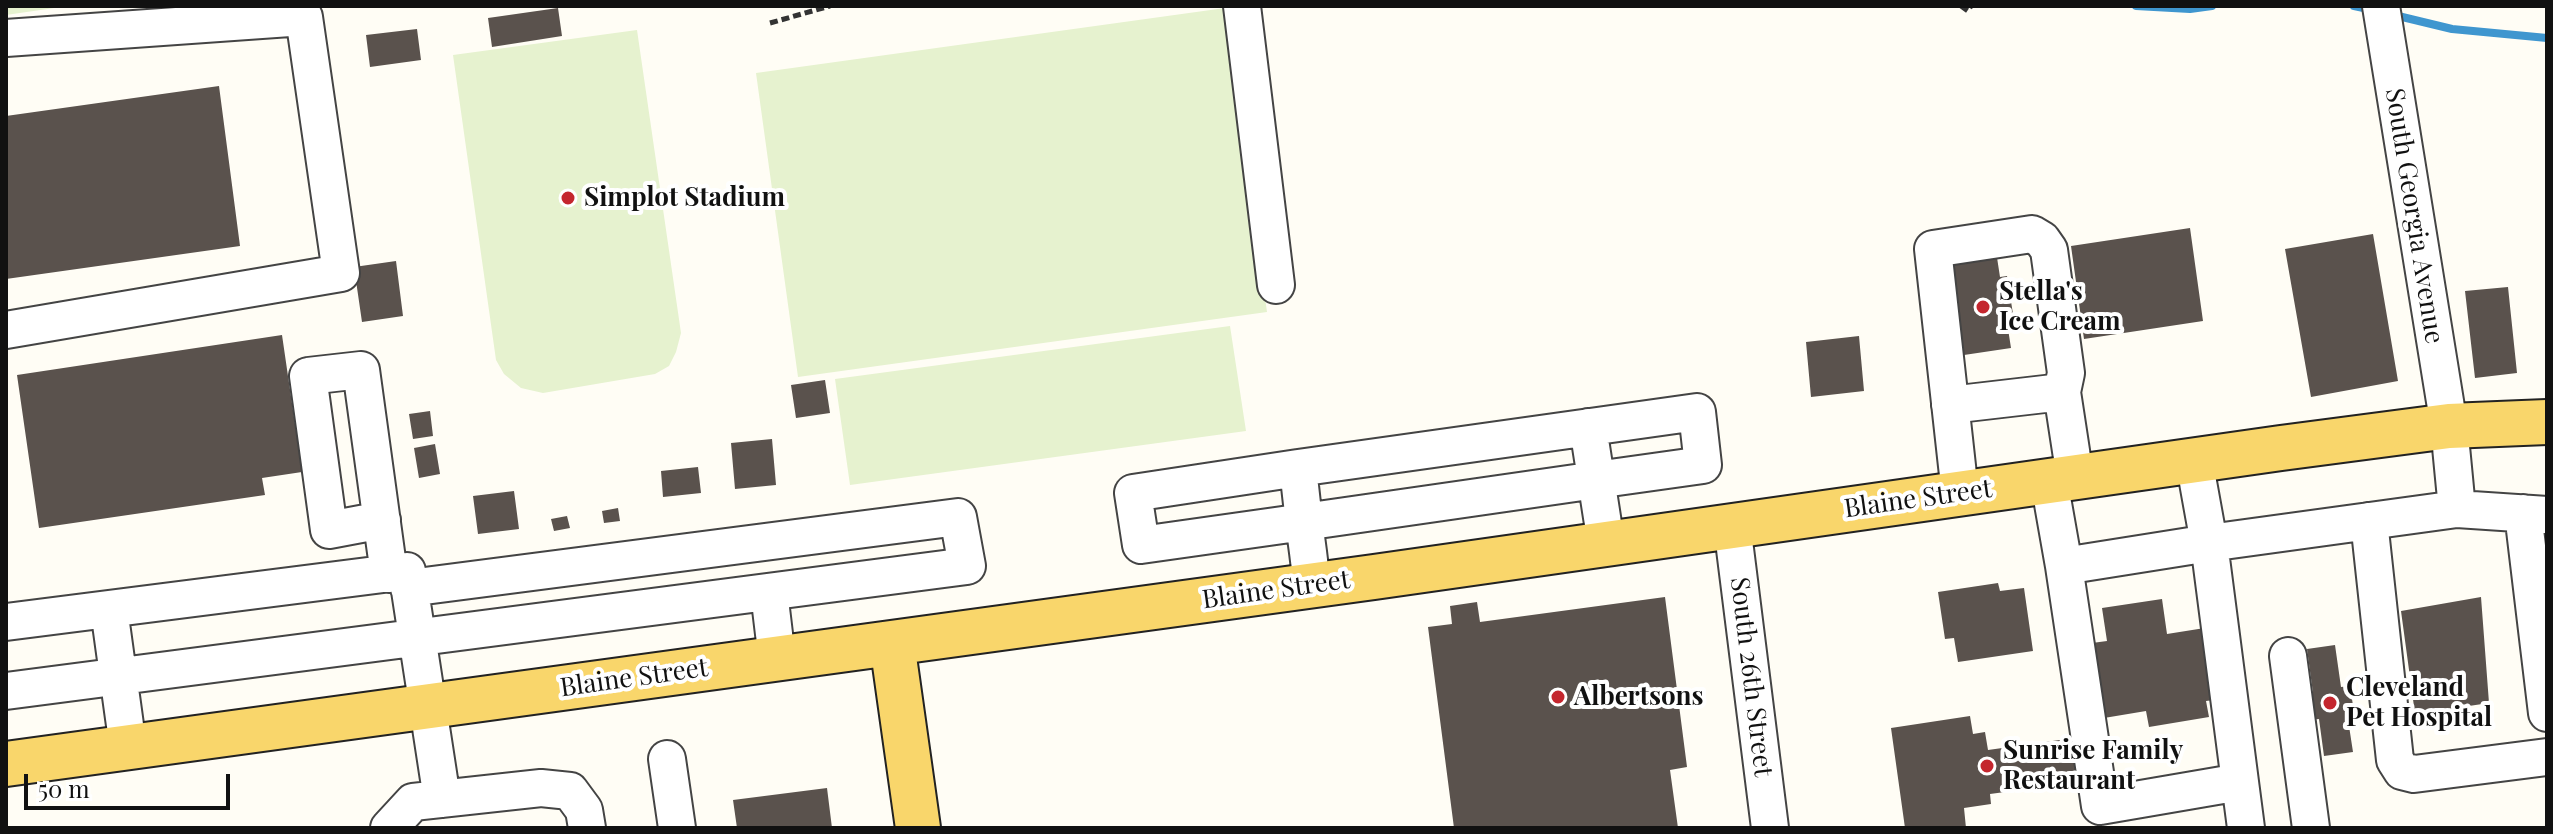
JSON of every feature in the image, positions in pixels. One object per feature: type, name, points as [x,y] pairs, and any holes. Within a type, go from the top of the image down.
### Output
[{"type":"main road","name":"Blaine Street","points":[[6,764],[1312,585],[2194,460],[2449,426],[2547,422]]},
{"type":"main road","points":[[892,643],[918,828]]},
{"type":"street","points":[[1242,6],[1276,285]]},
{"type":"street","name":"South Georgia Avenue","points":[[2381,6],[2449,426],[2457,509]]},
{"type":"street","points":[[6,38],[304,17],[341,273],[6,330]]},
{"type":"street","points":[[1960,493],[1933,249],[2032,234],[2042,240],[2049,250],[2066,373],[2062,392],[2064,566],[2101,817],[2240,782]]},
{"type":"street","points":[[1950,405],[2062,392]]},
{"type":"street","points":[[1697,412],[1703,465],[1141,545],[1133,493],[1298,468],[1697,412]]},
{"type":"street","points":[[1588,427],[1606,543]]},
{"type":"street","points":[[2194,460],[2209,543],[2246,828]]},
{"type":"street","points":[[1298,468],[1312,585]]},
{"type":"street","points":[[2064,566],[2457,509],[2535,514],[2547,713]]},
{"type":"street","points":[[6,622],[958,517],[967,566],[6,691]]},
{"type":"street","points":[[382,520],[417,638],[442,799]]},
{"type":"street","points":[[2369,521],[2395,760],[2402,771],[2414,774],[2547,757]]},
{"type":"street","name":"South 26th Street","points":[[1732,525],[1770,828]]},
{"type":"street","points":[[769,592],[777,659]]},
{"type":"street","points":[[109,609],[128,747]]},
{"type":"street","points":[[2288,656],[2311,828]]},
{"type":"street","points":[[667,759],[677,828]]},
{"type":"street","points":[[389,828],[413,802],[541,788],[570,791],[584,810],[587,828]]},
{"type":"path","points":[[770,23],[830,6]]},
{"type":"path","points":[[1961,6],[1968,11],[1971,6]]},
{"type":"green space","points":[[6,6],[68,6],[6,15]]},
{"type":"green space","points":[[1225,8],[1267,312],[798,377],[756,73]]},
{"type":"green space","name":"Simplot Stadium","points":[[637,30],[681,333],[676,352],[669,366],[655,374],[543,393],[521,388],[504,374],[496,360],[453,55]]},
{"type":"green space","points":[[1230,326],[1246,431],[850,485],[835,379]]},
{"type":"building","points":[[558,8],[562,36],[492,47],[488,18]]},
{"type":"building","points":[[417,29],[421,60],[370,67],[366,35]]},
{"type":"building","points":[[219,86],[240,246],[6,279],[6,116]]},
{"type":"building","points":[[2190,228],[2203,321],[2084,339],[2071,246]]},
{"type":"building","points":[[2373,234],[2398,381],[2311,397],[2285,249]]},
{"type":"building","points":[[1996,251],[2000,277],[2007,276],[2013,314],[2006,316],[2011,348],[1964,355],[1949,258]]},
{"type":"building","points":[[396,261],[403,316],[362,322],[354,267]]},
{"type":"building","points":[[2508,287],[2517,373],[2475,378],[2465,291]]},
{"type":"building","points":[[282,335],[302,472],[262,478],[265,495],[39,528],[17,375]]},
{"type":"building","points":[[1859,336],[1864,391],[1811,397],[1806,342]]},
{"type":"building","points":[[825,380],[830,413],[796,418],[791,385]]},
{"type":"building","points":[[430,411],[433,436],[413,439],[409,414]]},
{"type":"building","points":[[772,439],[776,485],[735,489],[731,443]]},
{"type":"building","points":[[435,444],[440,474],[419,478],[414,448]]},
{"type":"building","points":[[698,467],[701,493],[663,497],[661,471]]},
{"type":"building","points":[[514,491],[519,529],[478,534],[473,496]]},
{"type":"building","points":[[618,508],[620,521],[604,523],[602,511]]},
{"type":"building","points":[[567,516],[570,528],[554,531],[551,519]]},
{"type":"building","points":[[1998,583],[2000,591],[2024,588],[2033,651],[1958,662],[1954,638],[1945,639],[1938,592]]},
{"type":"building","name":"Albertsons","points":[[1665,597],[1687,767],[1670,770],[1678,828],[1454,828],[1428,627],[1452,624],[1450,606],[1477,602],[1480,622]]},
{"type":"building","points":[[2481,597],[2489,703],[2415,714],[2401,611]]},
{"type":"building","points":[[2162,599],[2167,634],[2211,627],[2222,699],[2206,701],[2209,717],[2149,727],[2146,711],[2104,718],[2092,643],[2107,641],[2102,608]]},
{"type":"building","name":"Cleveland Pet Hospital","points":[[2335,645],[2341,687],[2350,686],[2354,712],[2347,713],[2353,752],[2324,756],[2319,719],[2309,720],[2305,694],[2313,693],[2307,649]]},
{"type":"building","name":"Sunrise Family Restaurant","points":[[1970,716],[1973,734],[1985,732],[1988,750],[2074,738],[2080,782],[1990,794],[1991,804],[1964,808],[1966,828],[1905,828],[1891,728]]},
{"type":"building","points":[[827,788],[832,828],[737,828],[733,800]]},
{"type":"waterway","points":[[2136,6],[2190,9],[2212,6]]},
{"type":"waterway","points":[[2354,6],[2373,10]]},
{"type":"waterway","points":[[2394,15],[2452,29],[2547,38]]},
{"type":"place","name":"Simplot Stadium","points":[[568,198]]},
{"type":"place","name":"Stella's Ice Cream","points":[[1983,307]]},
{"type":"place","name":"Albertsons","points":[[1558,697]]},
{"type":"place","name":"Cleveland Pet Hospital","points":[[2330,703]]},
{"type":"place","name":"Sunrise Family Restaurant","points":[[1987,766]]}]
